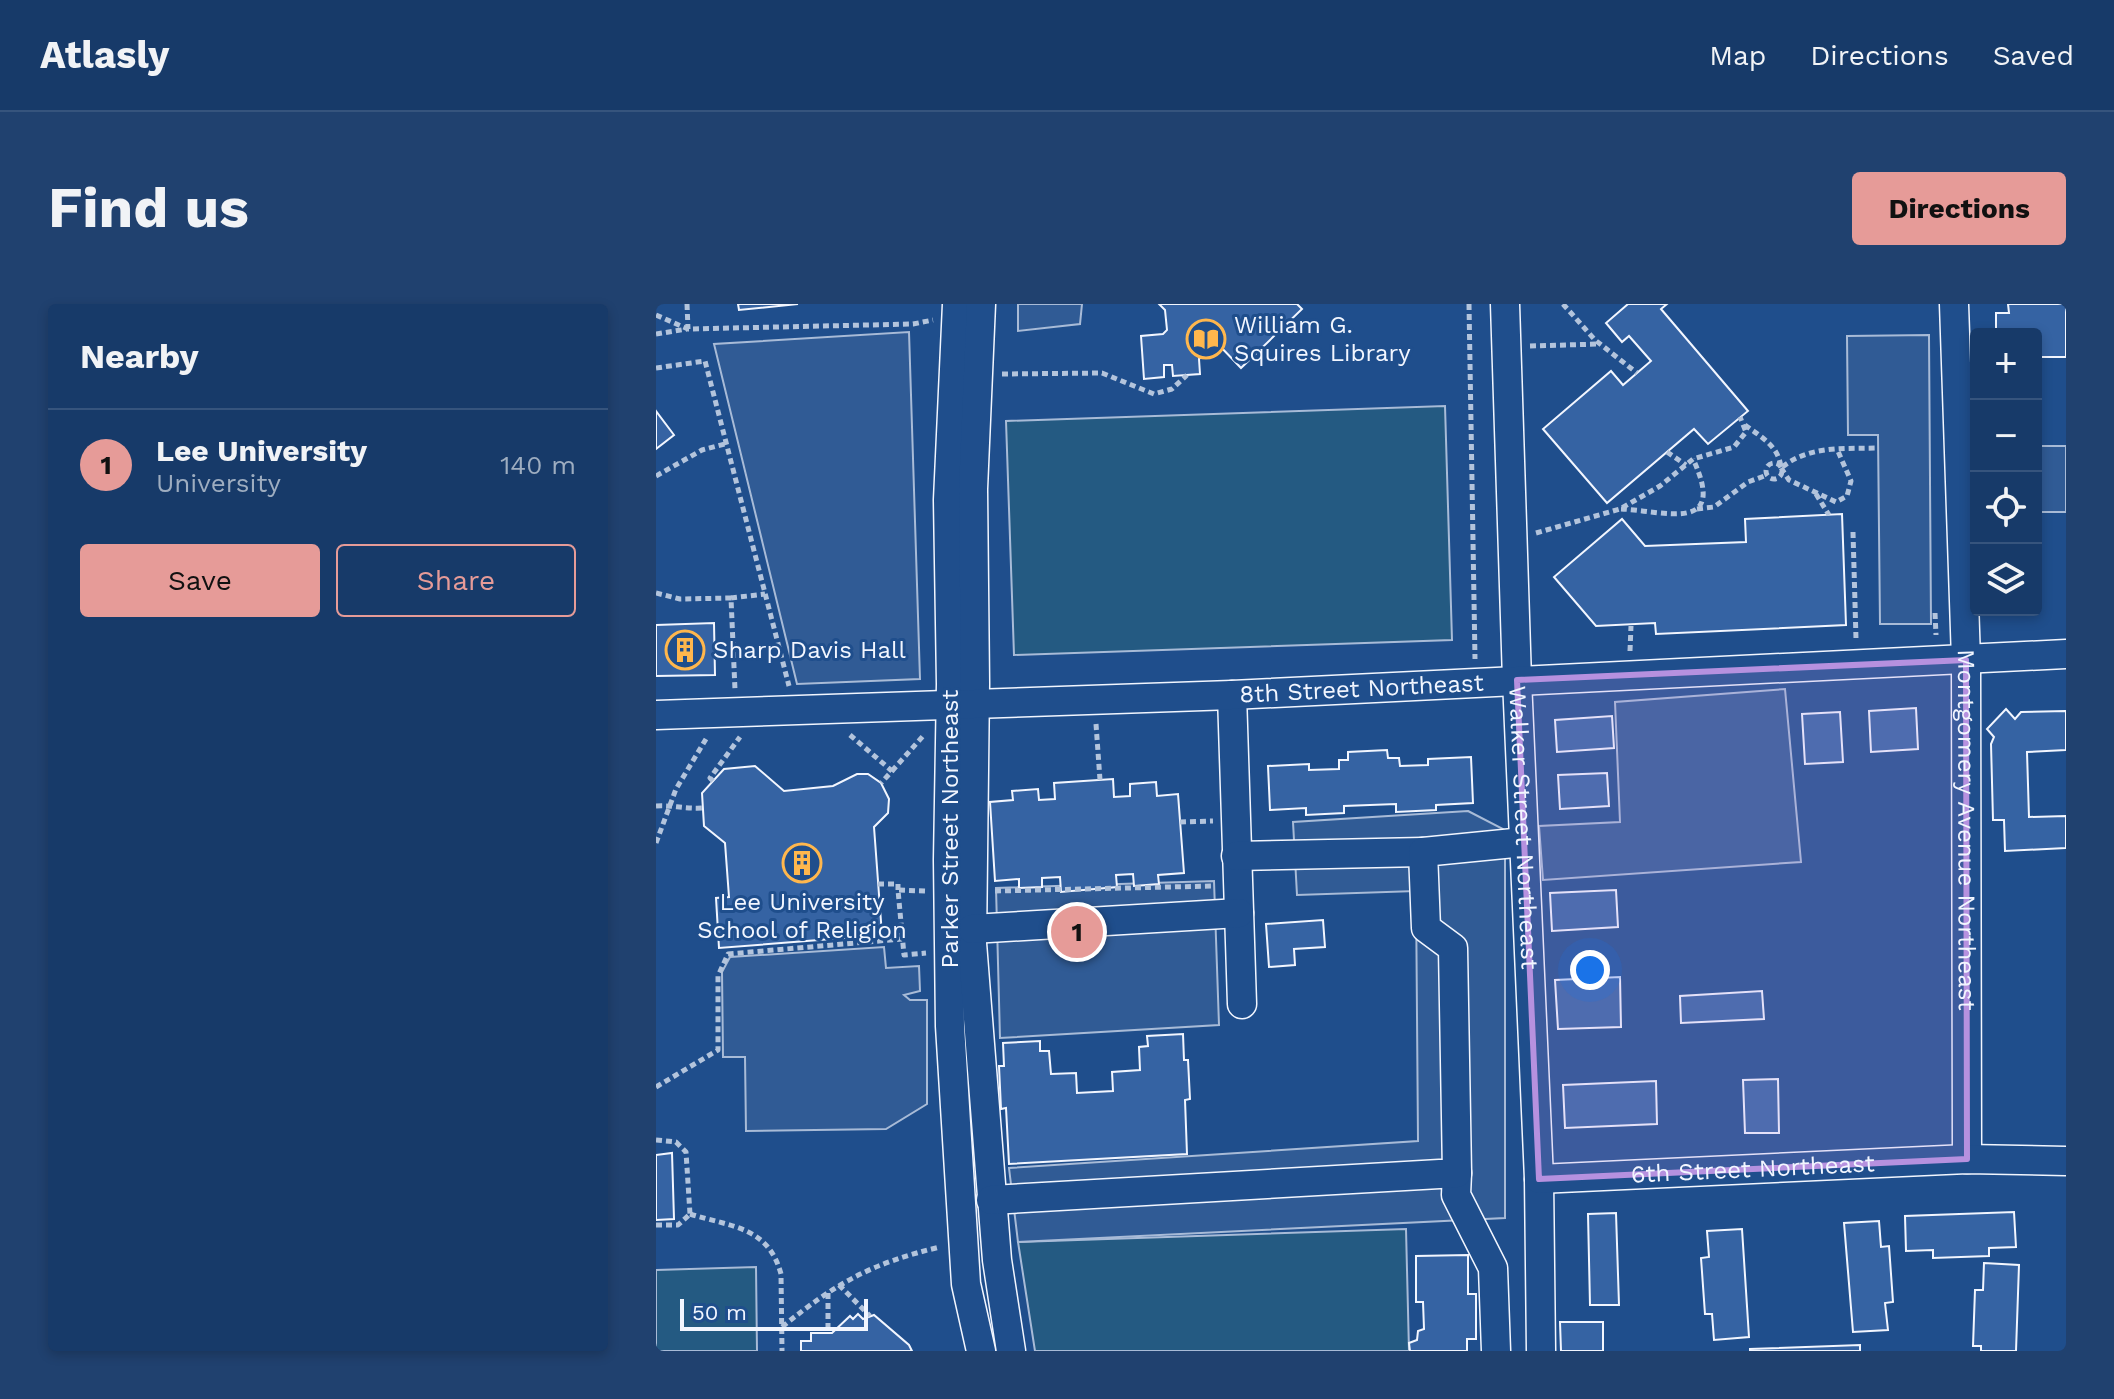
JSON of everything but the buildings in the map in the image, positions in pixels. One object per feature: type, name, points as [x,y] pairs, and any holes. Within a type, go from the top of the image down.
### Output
[{"type":"street","name":"Parker Street Northeast","points":[[960,892],[971,832],[953,711],[973,489],[981,304]]},
{"type":"street","name":"Walker Street Northeast","points":[[1505,304],[1517,680],[1539,1179],[1541,1351]]},
{"type":"street","name":"Montgomery Avenue Northeast","points":[[1954,304],[1966,660],[1967,1159]]},
{"type":"street","name":"Parker Street Northeast","points":[[948,310],[948,500],[960,892],[951,1053],[966,1284],[981,1351]]},
{"type":"street","name":"8th Street Northeast","points":[[656,715],[953,711],[2066,654]]},
{"type":"street","points":[[1232,695],[1242,1004]]},
{"type":"street","points":[[1236,856],[1423,852],[1524,842]]},
{"type":"street","points":[[1423,852],[1426,928],[1453,948],[1456,1195],[1493,1268],[1496,1351]]},
{"type":"street","points":[[960,892],[972,929],[991,1200],[1000,1289],[1011,1351]]},
{"type":"street","points":[[972,929],[1239,913]]},
{"type":"street","points":[[1967,1159],[2066,1161]]},
{"type":"street","name":"6th Street Northeast","points":[[1539,1179],[1967,1159]]},
{"type":"street","points":[[991,1200],[1457,1173]]},
{"type":"path","points":[[687,304],[688,329]]},
{"type":"path","points":[[1468,665],[1476,658],[1469,304]]},
{"type":"path","points":[[1563,304],[1600,344],[1637,373]]},
{"type":"path","points":[[656,334],[688,329],[913,324],[928,322],[948,310]]},
{"type":"path","points":[[656,315],[688,329]]},
{"type":"path","points":[[1525,346],[1600,344]]},
{"type":"path","points":[[656,368],[705,361],[790,691]]},
{"type":"path","points":[[997,374],[1102,373],[1154,394],[1172,389],[1187,375]]},
{"type":"path","points":[[1620,509],[1677,516],[1714,507],[1748,482],[1767,475],[1776,479],[1781,476],[1780,456],[1776,449],[1740,417]]},
{"type":"path","points":[[1528,536],[1620,509],[1660,486],[1693,459],[1734,447],[1746,432],[1745,424]]},
{"type":"path","points":[[656,476],[702,450],[725,444]]},
{"type":"path","points":[[1781,468],[1793,458],[1808,452],[1878,448]]},
{"type":"path","points":[[1767,475],[1766,470],[1771,464],[1776,464],[1789,480],[1836,502],[1847,496],[1851,489],[1849,473],[1837,449]]},
{"type":"path","points":[[1667,452],[1686,465]]},
{"type":"path","points":[[1693,459],[1703,479],[1702,500],[1696,509]]},
{"type":"path","points":[[1816,494],[1829,515]]},
{"type":"path","points":[[1847,644],[1856,644],[1853,532]]},
{"type":"path","points":[[656,593],[680,599],[765,594]]},
{"type":"path","points":[[731,598],[735,692]]},
{"type":"path","points":[[1930,641],[1936,641],[1935,610]]},
{"type":"path","points":[[1630,656],[1631,626]]},
{"type":"path","points":[[881,783],[953,711]]},
{"type":"path","points":[[1096,719],[1100,780]]},
{"type":"path","points":[[857,728],[844,729],[892,771]]},
{"type":"path","points":[[713,781],[710,778],[746,730],[734,730]]},
{"type":"path","points":[[656,843],[676,789],[711,731]]},
{"type":"path","points":[[656,806],[681,810],[703,808]]},
{"type":"path","points":[[1180,822],[1218,821]]},
{"type":"path","points":[[878,884],[898,884],[904,955],[932,952]]},
{"type":"path","points":[[898,890],[960,892],[1219,886]]},
{"type":"path","points":[[656,1087],[718,1050],[718,976],[728,954],[902,939]]},
{"type":"path","points":[[656,1140],[676,1142],[686,1152],[690,1214]]},
{"type":"path","points":[[656,1225],[678,1225],[690,1214]]},
{"type":"path","points":[[690,1214],[745,1229],[767,1243],[781,1274],[782,1351]]},
{"type":"path","points":[[782,1327],[828,1292],[881,1264],[949,1245]]},
{"type":"path","points":[[839,1285],[870,1316]]},
{"type":"path","points":[[828,1292],[828,1333]]},
{"type":"highlighted area","points":[[1966,660],[1967,1159],[1539,1179],[1517,680]]},
{"type":"shaded area","points":[[1018,304],[1082,304],[1080,324],[1018,331]]},
{"type":"shaded area","points":[[909,332],[920,679],[797,684],[714,344]]},
{"type":"shaded area","points":[[1929,335],[1931,624],[1880,624],[1878,435],[1848,435],[1847,336]]},
{"type":"shaded area","points":[[1445,406],[1452,640],[1014,655],[1006,421]]},
{"type":"shaded area","points":[[2042,446],[2066,446],[2066,512],[2042,512]]},
{"type":"shaded area","points":[[1785,689],[1801,862],[1543,880],[1539,826],[1620,822],[1615,702]]},
{"type":"shaded area","points":[[1468,811],[1505,830],[1505,1218],[1018,1242],[1009,1168],[1418,1141],[1416,891],[1297,895],[1293,822]]},
{"type":"shaded area","points":[[1214,881],[1219,1025],[1000,1038],[996,888]]},
{"type":"shaded area","points":[[884,947],[886,968],[919,966],[920,991],[904,995],[910,1000],[927,1000],[927,1104],[886,1129],[746,1131],[745,1057],[723,1057],[722,972],[730,957]]},
{"type":"shaded area","points":[[1406,1229],[1409,1351],[1035,1351],[1018,1242]]},
{"type":"shaded area","points":[[756,1267],[757,1351],[656,1351],[656,1270]]},
{"type":"place","name":"William G. Squires Library","points":[[1206,339]]},
{"type":"place","name":"Sharp Davis Hall","points":[[685,650]]},
{"type":"place","name":"Lee University School of Religion","points":[[802,863]]},
{"type":"place","name":"Lee University","points":[[1077,932]]}]
